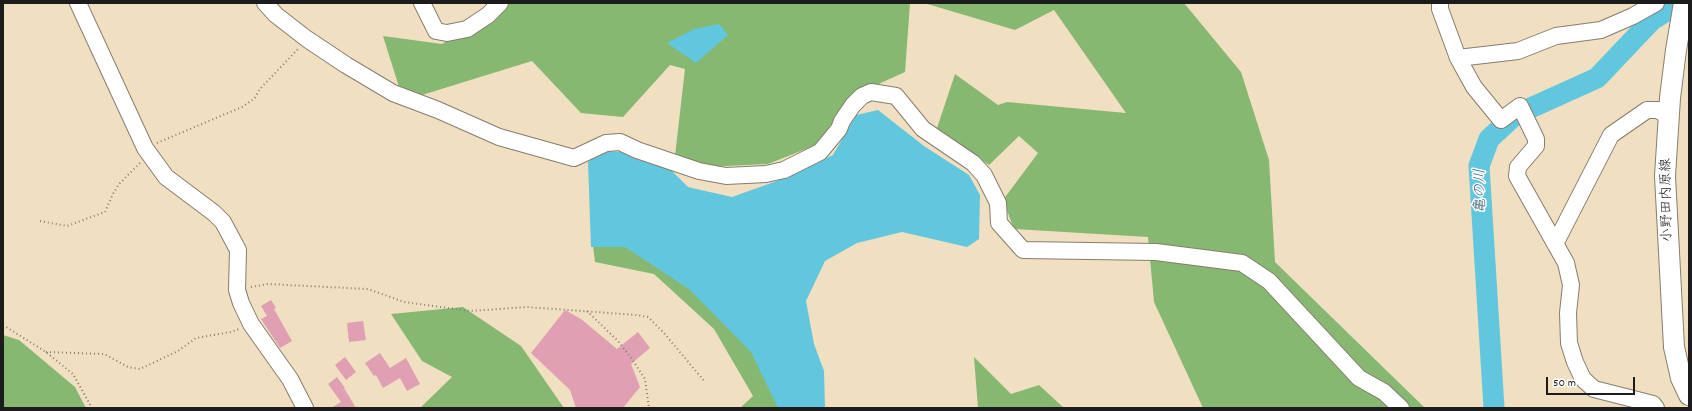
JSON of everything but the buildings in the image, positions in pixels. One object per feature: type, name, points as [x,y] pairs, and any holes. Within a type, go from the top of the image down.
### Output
[{"type":"main road","name":"小野田内原線","points":[[1684,3],[1676,50],[1665,176],[1674,347],[1681,378],[1689,395]]},
{"type":"street","points":[[78,3],[147,151],[166,177],[214,213],[223,222],[238,250],[237,290],[241,303],[252,324],[290,379],[305,408]]},
{"type":"street","points":[[266,3],[276,15],[308,39],[346,65],[393,93],[438,110],[499,137],[574,158],[606,143],[620,142],[637,150],[699,171],[726,176],[766,174],[784,170],[820,152],[839,129],[842,121],[853,105],[862,96],[871,92],[896,96],[923,129],[973,163],[984,175],[998,203],[999,223],[1023,250],[1156,252],[1242,263],[1269,281],[1359,378],[1384,392],[1400,408]]},
{"type":"street","points":[[422,3],[436,31],[447,33],[466,29],[488,15],[500,3]]},
{"type":"street","points":[[1440,3],[1440,9],[1458,58],[1474,87],[1501,120],[1520,106],[1536,139],[1536,146],[1518,167],[1517,176],[1566,263],[1571,285],[1568,312],[1569,343],[1575,362],[1583,379],[1594,389],[1653,404],[1656,408]]},
{"type":"street","points":[[1458,58],[1518,51],[1556,36],[1601,30],[1633,16],[1656,3]]},
{"type":"street","points":[[1555,244],[1611,135],[1647,110],[1658,110],[1669,117]]},
{"type":"path","points":[[40,221],[67,226],[105,212],[119,184],[147,151],[242,107],[254,99],[260,90],[308,39]]},
{"type":"path","points":[[237,290],[268,284],[368,288],[404,302],[470,311],[527,306],[648,317],[664,333],[705,382]]},
{"type":"path","points":[[587,311],[618,341],[645,379],[649,408]]},
{"type":"path","points":[[46,352],[104,354],[128,367],[140,369],[178,351],[196,338],[231,332],[252,324]]},
{"type":"path","points":[[3,325],[46,352],[73,374],[92,408]]},
{"type":"green space","points":[[508,3],[910,3],[905,72],[852,96],[816,145],[768,164],[705,167],[675,156],[685,69],[670,65],[623,117],[581,113],[532,61],[422,95],[400,90],[383,36],[442,44]]},
{"type":"green space","points":[[924,3],[1184,3],[1241,72],[1269,160],[1275,262],[1425,408],[1203,408],[1154,302],[1148,237],[1014,229],[1003,200],[1038,153],[1019,136],[989,165],[936,131],[955,74],[998,105],[1007,102],[1126,113],[1054,10],[1015,30]]},
{"type":"green space","points":[[592,238],[661,247],[759,338],[799,408],[740,408],[753,396],[714,329],[654,274],[595,262]]},
{"type":"green space","points":[[463,307],[521,346],[564,408],[420,408],[452,377],[422,361],[391,314]]},
{"type":"green space","points":[[3,335],[19,340],[75,387],[86,408],[3,408]]},
{"type":"green space","points":[[974,357],[1011,394],[1039,385],[1064,408],[978,408]]},
{"type":"water","points":[[719,24],[728,35],[696,63],[667,43],[694,29]]},
{"type":"water","points":[[878,110],[924,146],[969,175],[980,195],[979,239],[967,247],[902,232],[857,243],[825,261],[806,301],[814,344],[824,371],[825,408],[778,408],[751,352],[689,289],[625,247],[591,247],[588,162],[603,151],[626,152],[663,162],[688,187],[732,197],[788,177],[833,155],[856,115]]},
{"type":"waterway","name":"亀の川","points":[[1494,408],[1479,166],[1489,139],[1515,115],[1597,78],[1652,20],[1679,3]]}]
